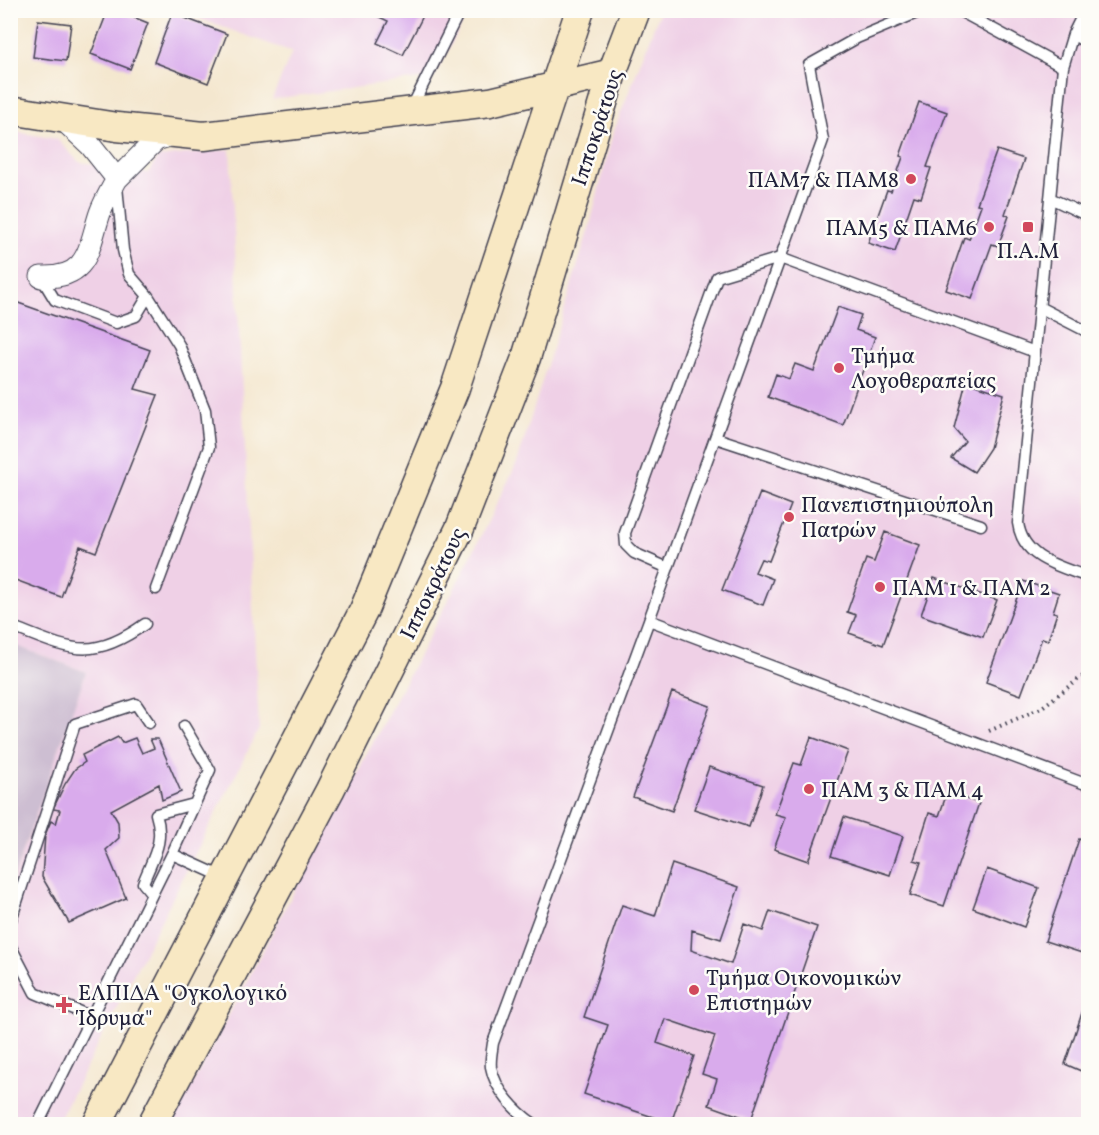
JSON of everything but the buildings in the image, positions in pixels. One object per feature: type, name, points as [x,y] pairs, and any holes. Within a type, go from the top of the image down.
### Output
[{"type":"street","points":[[97,1125],[364,610],[455,388],[580,10]]},
{"type":"street","name":"Ιπποκράτους","points":[[152,1125],[330,790],[460,528],[526,358],[612,73],[636,10]]},
{"type":"street","points":[[10,110],[204,136],[490,102],[612,73]]},
{"type":"street","points":[[61,118],[90,145],[117,179]]},
{"type":"street","points":[[42,277],[56,278],[72,272],[88,257],[101,211],[117,179],[156,140],[176,134]]},
{"type":"lane","points":[[409,112],[460,10]]},
{"type":"lane","points":[[534,1125],[521,1116],[499,1087],[490,1066],[493,1043],[824,140],[809,65],[856,38],[924,10]]},
{"type":"lane","points":[[958,10],[1063,67]]},
{"type":"lane","points":[[1085,10],[1073,34],[1063,67],[1018,523],[1024,543],[1037,556],[1089,577]]},
{"type":"lane","points":[[1073,34],[1089,44]]},
{"type":"lane","points":[[117,179],[123,250],[129,274],[148,296],[179,345],[205,410],[209,447],[156,588]]},
{"type":"lane","points":[[1050,198],[1089,216]]},
{"type":"lane","points":[[668,568],[634,553],[626,545],[626,533],[713,284],[724,273],[780,258],[1035,352]]},
{"type":"lane","points":[[42,277],[55,300],[116,323],[136,316],[148,296]]},
{"type":"lane","points":[[1039,307],[1089,332]]},
{"type":"lane","points":[[716,438],[981,525]]},
{"type":"lane","points":[[649,620],[1089,785]]},
{"type":"lane","points":[[10,626],[74,650],[108,645],[145,624]]},
{"type":"lane","points":[[10,923],[75,724],[136,704],[149,723]]},
{"type":"lane","points":[[38,1125],[172,854],[210,770],[183,726]]},
{"type":"lane","points":[[152,894],[143,883],[160,840],[161,830],[156,814],[194,804]]},
{"type":"lane","points":[[172,854],[226,879]]},
{"type":"lane","points":[[10,945],[35,993],[92,1017]]},
{"type":"path","points":[[969,740],[1041,708],[1089,672]]},
{"type":"shaded area","points":[[178,11],[469,11],[434,77],[272,99],[292,52]]},
{"type":"shaded area","name":"Πανεπιστημιούπολη Πατρών","points":[[660,11],[1088,11],[1088,1124],[171,1124],[463,572],[517,463],[590,225],[612,136]]},
{"type":"shaded area","points":[[10,131],[57,139],[79,162],[148,173],[158,157],[230,149],[259,729],[57,1124],[11,1124],[11,886],[86,672],[11,644]]},
{"type":"shaded area","points":[[10,644],[86,672],[11,885]]},
{"type":"place","name":"ΠΑΜ7 & ΠΑΜ8","points":[[911,179]]},
{"type":"place","name":"ΠΑΜ5 & ΠΑΜ6","points":[[989,227]]},
{"type":"place","name":"Π.A.M","points":[[1028,227]]},
{"type":"place","name":"Τμήμα Λογοθεραπείας","points":[[839,368]]},
{"type":"place","name":"Πανεπιστημιούπολη Πατρών","points":[[789,517]]},
{"type":"place","name":"ΠΑΜ 1 & ΠΑΜ 2","points":[[880,587]]},
{"type":"place","name":"ΠΑΜ 3 & ΠΑΜ 4","points":[[809,789]]},
{"type":"place","name":"Τμήμα Οικονομικών Επιστημών","points":[[694,990]]},
{"type":"place","name":"ΕΛΠΙΔΑ \"Ογκολογικό Ίδρυμα\"","points":[[64,1005]]}]
